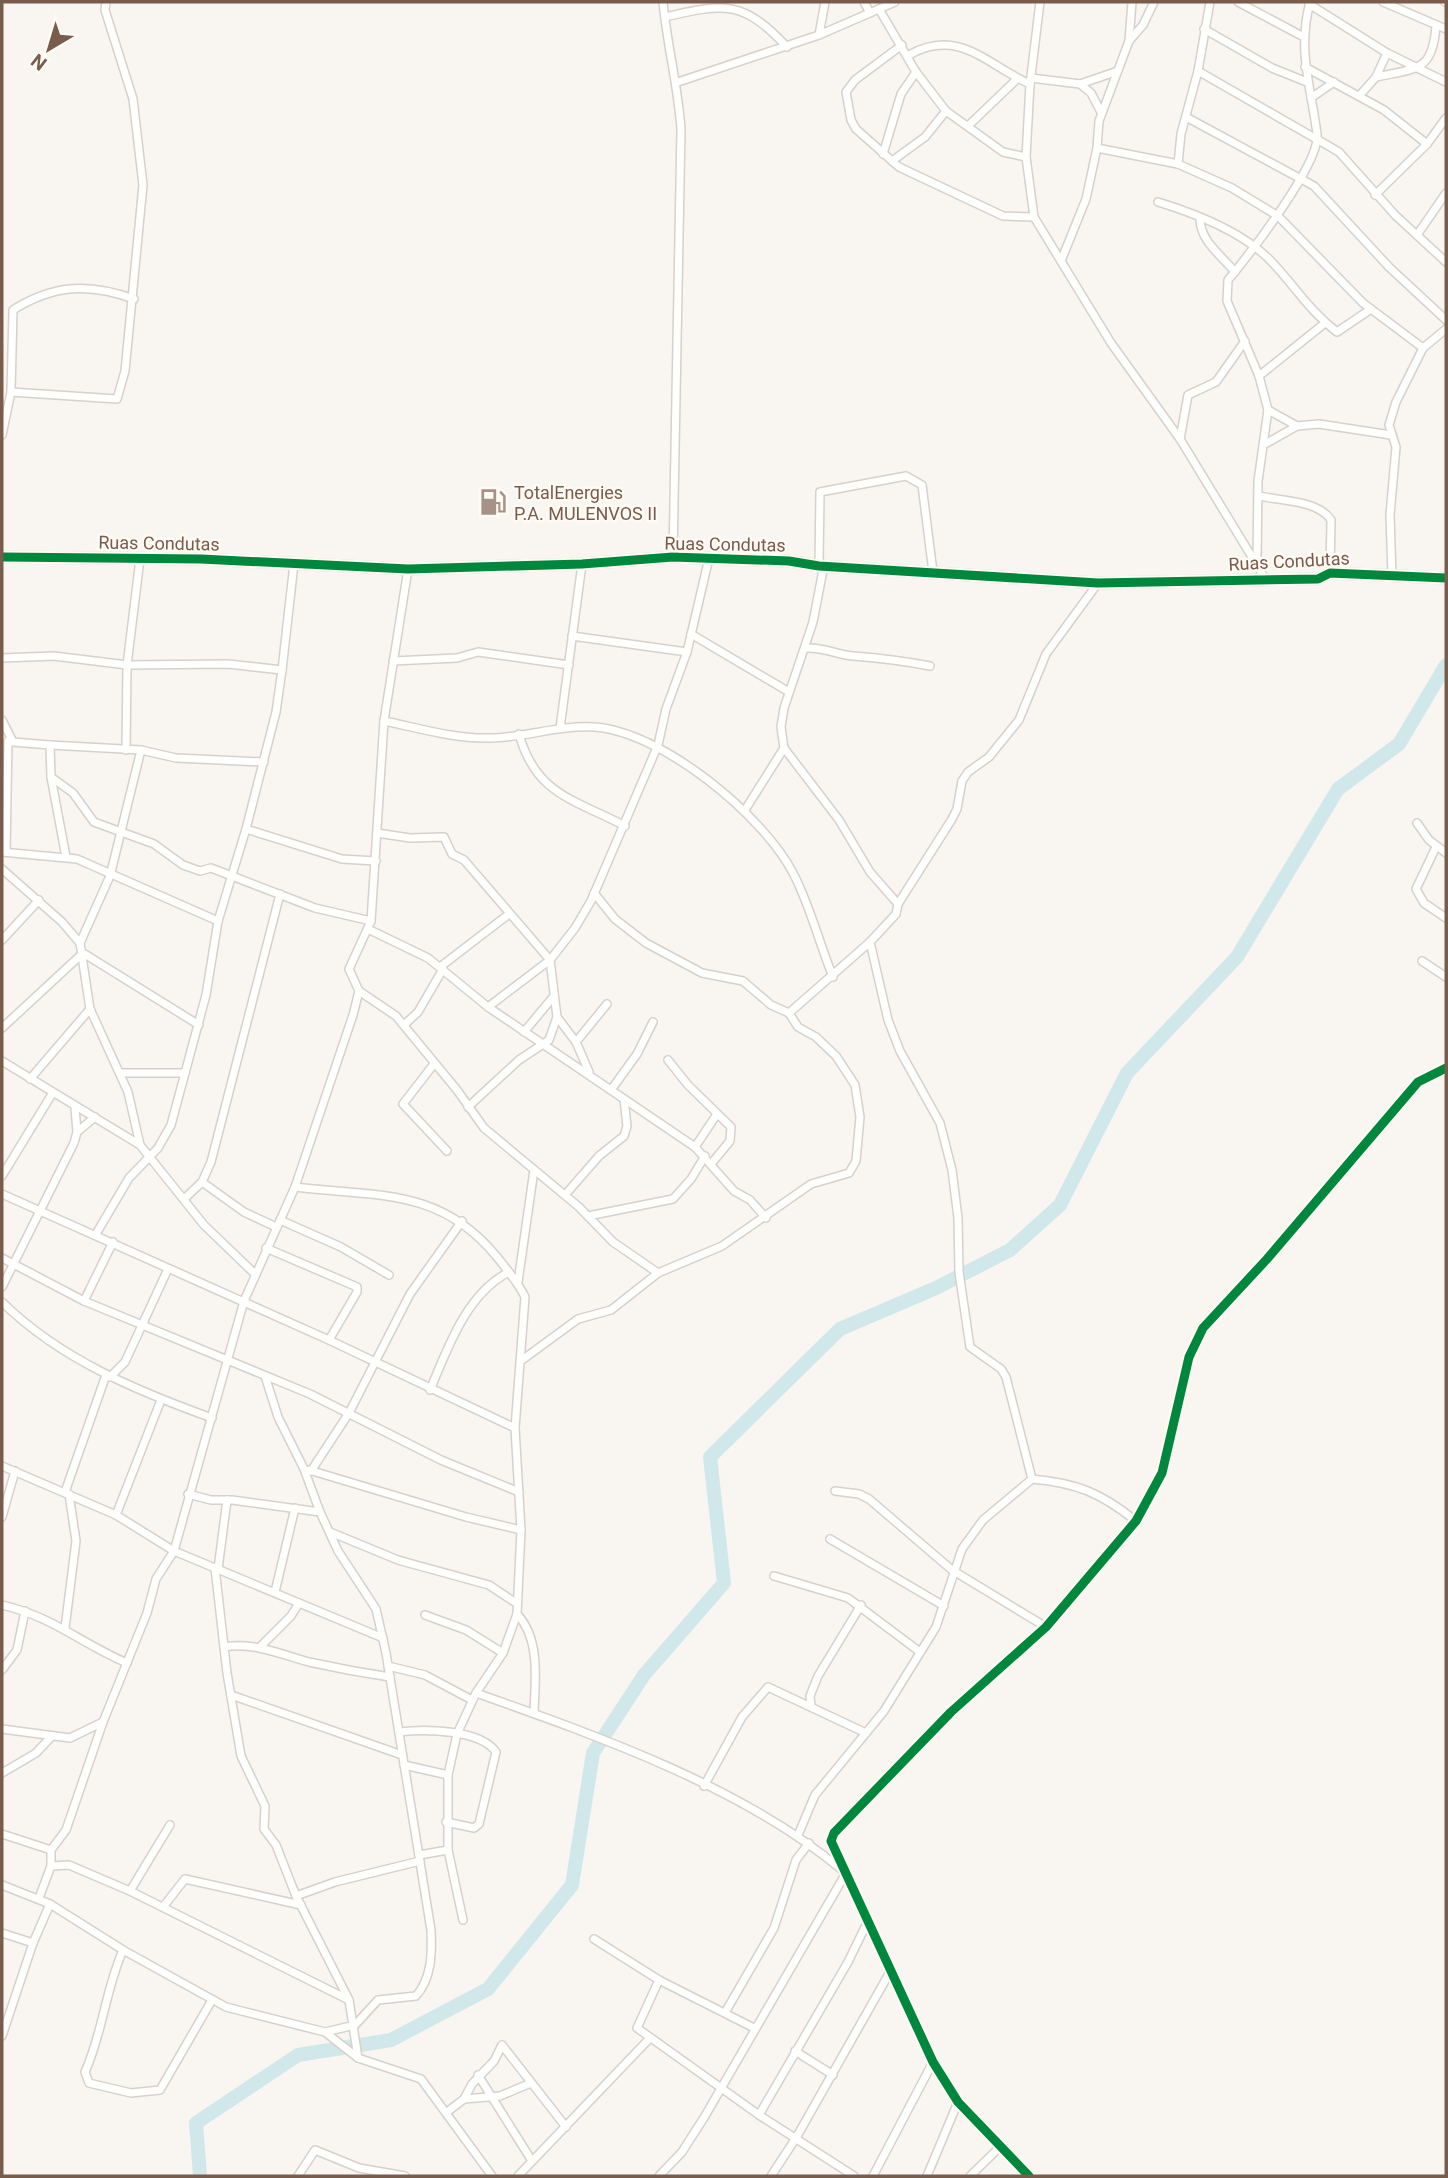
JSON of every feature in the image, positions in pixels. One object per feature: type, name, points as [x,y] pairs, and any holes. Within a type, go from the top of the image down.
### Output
[{"type":"street","points":[[11,392],[117,399],[125,371],[143,185],[133,99],[105,10],[106,2]]},
{"type":"street","points":[[663,2],[678,82],[681,129],[673,557]]},
{"type":"street","points":[[819,35],[825,2]]},
{"type":"street","points":[[864,2],[870,13]]},
{"type":"street","points":[[678,82],[787,47],[895,2]]},
{"type":"street","points":[[1040,2],[1030,81],[1026,157],[1034,217],[1111,343],[1180,439],[1266,580]]},
{"type":"street","points":[[1061,261],[1086,199],[1101,113],[1115,72],[1129,41],[1143,25],[1154,2]]},
{"type":"street","points":[[1178,164],[1210,2]]},
{"type":"street","points":[[1238,2],[1302,36]]},
{"type":"street","points":[[1383,2],[1446,29]]},
{"type":"street","points":[[665,17],[724,3],[763,21],[787,47]]},
{"type":"street","points":[[1257,562],[1258,481],[1268,410],[1259,376],[1227,301],[1225,289],[1278,216],[1301,176],[1318,138],[1307,82],[1302,36],[1310,3],[1387,52],[1446,82]]},
{"type":"street","points":[[1131,5],[1143,25]]},
{"type":"street","points":[[1129,41],[1131,5]]},
{"type":"street","points":[[879,9],[909,55],[916,72],[946,111],[1003,152],[1026,157]]},
{"type":"street","points":[[1376,77],[1419,69],[1429,59],[1435,45],[1436,25]]},
{"type":"street","points":[[1203,29],[1272,68],[1307,82]]},
{"type":"street","points":[[909,55],[925,46],[945,44],[987,57],[1017,79],[1030,81],[1080,85],[1115,72]]},
{"type":"street","points":[[902,45],[855,80],[846,92],[851,120],[856,129],[883,154],[916,177],[1003,216],[1034,217]]},
{"type":"street","points":[[1360,95],[1376,77],[1387,52]]},
{"type":"street","points":[[1429,59],[1430,74]]},
{"type":"street","points":[[1305,67],[1384,110],[1427,144]]},
{"type":"street","points":[[1198,71],[1299,131],[1318,138],[1353,167],[1375,195],[1445,258]]},
{"type":"street","points":[[883,154],[901,93],[916,72]]},
{"type":"street","points":[[968,126],[1017,79]]},
{"type":"street","points":[[1311,98],[1334,82]]},
{"type":"street","points":[[1080,85],[1091,93],[1101,113]]},
{"type":"street","points":[[892,161],[925,137],[946,111]]},
{"type":"street","points":[[1186,117],[1301,176],[1327,199],[1407,285],[1446,320]]},
{"type":"street","points":[[1375,195],[1427,144],[1446,118]]},
{"type":"street","points":[[1097,148],[1178,164],[1232,188],[1278,216],[1371,309],[1423,348]]},
{"type":"street","points":[[1417,235],[1446,193]]},
{"type":"street","points":[[1158,202],[1200,219],[1254,247],[1272,262],[1302,302],[1337,332],[1371,309]]},
{"type":"street","points":[[1200,219],[1202,234],[1235,272]]},
{"type":"street","points":[[2,435],[11,392],[13,310],[33,299],[71,288],[103,288],[134,299]]},
{"type":"street","points":[[1259,376],[1325,323]]},
{"type":"street","points":[[1392,575],[1390,515],[1396,447],[1391,435],[1391,415],[1423,348],[1446,329]]},
{"type":"street","points":[[1180,439],[1188,395],[1216,382],[1245,341]]},
{"type":"street","points":[[1268,410],[1297,426]]},
{"type":"street","points":[[1265,444],[1297,426],[1319,424],[1391,435]]},
{"type":"street","points":[[898,904],[870,872],[839,820],[784,748],[781,722],[805,648],[821,566],[820,492],[906,476],[922,485],[933,572]]},
{"type":"street","points":[[1259,496],[1308,505],[1327,513],[1331,520],[1331,573]]},
{"type":"street","name":"Ruas Condutas","points":[[2,556],[408,569],[582,564],[673,557],[789,561],[821,566],[1098,583],[1318,579],[1331,573],[1446,578]]},
{"type":"street","points":[[488,1007],[550,960],[575,928],[594,892],[658,745],[666,709],[687,652],[709,558]]},
{"type":"street","points":[[126,750],[127,665],[140,559]]},
{"type":"street","points":[[96,1234],[129,1178],[163,1142],[171,1125],[199,1025],[218,920],[246,829],[276,712],[295,564]]},
{"type":"street","points":[[559,728],[582,564]]},
{"type":"street","points":[[408,569],[384,721],[372,921],[349,969],[359,992],[386,1007],[404,1025],[484,1128],[565,1195],[613,1242],[658,1273]]},
{"type":"street","points":[[789,1013],[833,977],[896,914],[898,904],[957,809],[962,781],[968,772],[989,757],[1019,720],[1046,654],[1098,583]]},
{"type":"street","points":[[691,634],[789,692]]},
{"type":"street","points":[[572,636],[687,652]]},
{"type":"street","points":[[805,648],[826,648],[849,656],[877,656],[930,666]]},
{"type":"street","points":[[393,661],[457,658],[478,652],[569,665]]},
{"type":"street","points":[[2,658],[54,656],[127,665],[228,664],[282,670]]},
{"type":"street","points":[[2,720],[8,741],[4,852],[66,858],[87,863],[110,876],[218,920]]},
{"type":"street","points":[[384,721],[464,738],[559,728],[597,727],[658,745],[744,810],[765,831],[794,874],[833,977]]},
{"type":"street","points":[[519,734],[526,760],[546,784],[625,826]]},
{"type":"street","points":[[8,741],[141,750],[176,758],[264,762]]},
{"type":"street","points":[[50,745],[51,777],[66,858]]},
{"type":"street","points":[[744,810],[784,748]]},
{"type":"street","points":[[80,943],[110,876],[141,750]]},
{"type":"street","points":[[51,777],[73,793],[89,819],[154,844],[183,865],[200,871],[211,868],[314,908],[372,921]]},
{"type":"street","points":[[1417,823],[1436,847],[1446,853]]},
{"type":"street","points":[[246,829],[342,859],[376,861]]},
{"type":"street","points":[[377,833],[410,838],[444,837],[452,854],[464,860],[550,960],[557,1017],[553,1036],[468,1107]]},
{"type":"street","points":[[1436,847],[1416,889],[1424,904],[1446,918]]},
{"type":"street","points":[[2,881],[5,871],[80,943],[90,1009],[121,1073],[137,1120],[141,1145]]},
{"type":"street","points":[[522,1360],[578,1319],[611,1310],[658,1273],[722,1246],[766,1219],[811,1184],[849,1173],[856,1161],[860,1127],[855,1085],[827,1046],[798,1027],[789,1013],[771,1005],[743,981],[702,973],[646,943],[615,919],[594,892]]},
{"type":"street","points":[[184,1199],[202,1182],[211,1162],[280,894]]},
{"type":"street","points":[[2,940],[38,900]]},
{"type":"street","points":[[404,1025],[418,1012],[441,968],[509,914]]},
{"type":"street","points":[[370,930],[406,945],[441,968],[488,1007],[542,1046],[590,1073],[695,1147],[734,1191],[750,1200],[766,1219]]},
{"type":"street","points":[[870,942],[888,1020],[900,1051],[920,1082],[940,1123],[946,1147],[956,1206],[959,1272],[970,1347],[997,1365],[1006,1377],[1032,1479]]},
{"type":"street","points":[[83,953],[199,1025]]},
{"type":"street","points":[[2,1028],[83,953]]},
{"type":"street","points":[[1422,961],[1446,977]]},
{"type":"street","points":[[38,1898],[51,1866],[51,1850],[66,1830],[103,1722],[147,1613],[156,1579],[174,1551],[244,1301],[295,1187],[359,992]]},
{"type":"street","points":[[524,1032],[554,996]]},
{"type":"street","points":[[576,1042],[607,1004]]},
{"type":"street","points":[[30,1079],[90,1009]]},
{"type":"street","points":[[557,1017],[576,1042],[590,1073]]},
{"type":"street","points":[[611,1090],[637,1054],[653,1022]]},
{"type":"street","points":[[533,1051],[535,1041]]},
{"type":"street","points":[[668,1060],[731,1127],[732,1136],[711,1164]]},
{"type":"street","points":[[2,1062],[141,1145],[204,1225],[255,1274]]},
{"type":"street","points":[[434,1064],[403,1104],[447,1151]]},
{"type":"street","points":[[1025,2175],[958,2102],[933,2062],[831,1841],[834,1833],[951,1712],[1046,1626],[1136,1521],[1163,1473],[1189,1357],[1203,1328],[1419,1082],[1446,1068]]},
{"type":"street","points":[[121,1073],[185,1073]]},
{"type":"street","points":[[2,1176],[52,1094]]},
{"type":"street","points":[[565,1195],[598,1156],[624,1136],[624,1099]]},
{"type":"street","points":[[75,1108],[77,1132]]},
{"type":"street","points":[[695,1147],[718,1114]]},
{"type":"street","points":[[2,1287],[11,1263],[77,1132],[95,1117]]},
{"type":"street","points":[[588,1216],[673,1199],[686,1186],[705,1156]]},
{"type":"street","points":[[518,1282],[534,1170]]},
{"type":"street","points":[[202,1182],[244,1212],[349,1251],[389,1275]]},
{"type":"street","points":[[295,1187],[427,1204],[462,1221],[518,1282],[526,1306],[514,1428],[521,1530],[517,1614],[503,1653],[474,1697],[457,1734],[448,1775],[448,1850],[463,1920]]},
{"type":"street","points":[[2,1194],[244,1301],[514,1428]]},
{"type":"street","points":[[308,1470],[349,1413],[410,1294],[462,1221]]},
{"type":"street","points":[[85,1301],[113,1242]]},
{"type":"street","points":[[266,1248],[358,1289],[329,1340]]},
{"type":"street","points":[[2,1258],[85,1301],[265,1376],[349,1413],[441,1460],[519,1492]]},
{"type":"street","points":[[65,1628],[76,1541],[67,1493],[108,1376],[125,1362],[168,1269]]},
{"type":"street","points":[[430,1390],[450,1344],[477,1299],[490,1283],[509,1272]]},
{"type":"street","points":[[2,1302],[66,1352],[108,1376],[161,1400],[212,1418]]},
{"type":"street","points":[[265,1376],[285,1435],[308,1470],[320,1512],[376,1609],[390,1677],[431,1930],[430,1964],[422,1989],[408,1999],[378,2000],[355,2025],[325,2032]]},
{"type":"street","points":[[116,1516],[161,1400]]},
{"type":"street","points":[[2,1466],[116,1516],[174,1551],[383,1638]]},
{"type":"street","points":[[308,1470],[466,1517],[521,1530]]},
{"type":"street","points":[[2,1517],[15,1471]]},
{"type":"street","points":[[798,1835],[819,1789],[884,1711],[936,1627],[952,1570],[962,1549],[983,1520],[1032,1479],[1064,1483],[1100,1494],[1136,1521]]},
{"type":"street","points":[[835,1491],[859,1494],[869,1499],[952,1570],[1046,1626]]},
{"type":"street","points":[[188,1494],[211,1500],[320,1512]]},
{"type":"street","points":[[227,1500],[216,1568],[224,1647],[241,1756],[267,1812],[264,1829],[276,1845],[296,1896],[349,2000],[358,2058]]},
{"type":"street","points":[[275,1592],[295,1508]]},
{"type":"street","points":[[330,1532],[398,1560],[489,1585],[516,1603]]},
{"type":"street","points":[[830,1539],[944,1606]]},
{"type":"street","points":[[774,1576],[848,1598],[861,1605],[919,1652]]},
{"type":"street","points":[[848,1598],[853,1615]]},
{"type":"street","points":[[260,1647],[291,1616],[299,1603]]},
{"type":"street","points":[[2,1605],[26,1611],[65,1628],[97,1650],[127,1663]]},
{"type":"street","points":[[811,1706],[810,1696],[861,1605]]},
{"type":"street","points":[[2,1670],[17,1650],[26,1611]]},
{"type":"street","points":[[517,1614],[528,1628],[534,1656],[534,1713]]},
{"type":"street","points":[[425,1615],[466,1630],[503,1653]]},
{"type":"street","points":[[224,1647],[260,1647],[346,1670],[390,1677]]},
{"type":"street","points":[[388,1666],[425,1675],[474,1697],[534,1713],[635,1753],[764,1814],[798,1835],[846,1873]]},
{"type":"street","points":[[704,1786],[742,1717],[766,1688],[798,1700],[866,1733]]},
{"type":"street","points":[[231,1695],[402,1755]]},
{"type":"street","points":[[798,1700],[810,1696]]},
{"type":"street","points":[[2,1729],[70,1738],[103,1722]]},
{"type":"street","points":[[399,1732],[420,1730],[457,1734],[492,1747],[496,1758],[479,1824],[474,1828],[446,1822]]},
{"type":"street","points":[[2,1773],[36,1754],[51,1737]]},
{"type":"street","points":[[404,1765],[448,1775]]},
{"type":"street","points":[[130,1891],[170,1825]]},
{"type":"street","points":[[2,1834],[51,1850]]},
{"type":"street","points":[[726,2011],[774,1928],[796,1860],[809,1843]]},
{"type":"street","points":[[296,1896],[335,1882],[448,1850]]},
{"type":"street","points":[[51,1866],[69,1865],[130,1891],[349,2000]]},
{"type":"street","points":[[659,2176],[682,2152],[722,2089],[754,2028],[846,1873]]},
{"type":"street","points":[[163,1907],[185,1879],[301,1905]]},
{"type":"street","points":[[2,1885],[50,1904],[123,1950],[212,2000],[240,2012],[325,2032],[358,2058],[421,2079],[492,2176]]},
{"type":"street","points":[[2,2036],[33,1943],[50,1904]]},
{"type":"street","points":[[759,2115],[848,1962],[867,1923]]},
{"type":"street","points":[[2,1933],[33,1943]]},
{"type":"street","points":[[594,1939],[659,1980],[726,2011],[754,2028]]},
{"type":"street","points":[[123,1950],[108,1986],[94,2052],[85,2072],[89,2083],[131,2093],[159,2090],[212,2000]]},
{"type":"street","points":[[771,2176],[833,2075],[890,1972]]},
{"type":"street","points":[[659,1980],[637,2026],[759,2115],[854,2176]]},
{"type":"street","points":[[518,2176],[650,2038]]},
{"type":"street","points":[[447,2112],[464,2099],[478,2075],[494,2061],[502,2045],[566,2127]]},
{"type":"street","points":[[795,2050],[833,2075]]},
{"type":"street","points":[[873,2176],[933,2062]]},
{"type":"street","points":[[478,2075],[532,2161]]},
{"type":"street","points":[[464,2099],[509,2094],[531,2083]]},
{"type":"street","points":[[927,2176],[958,2102]]},
{"type":"street","points":[[970,2176],[1001,2146]]},
{"type":"street","points":[[298,2176],[315,2150],[359,2168],[405,2176]]},
{"type":"waterway","points":[[200,2176],[196,2123],[298,2055],[391,2040],[488,1989],[572,1885],[593,1753],[644,1675],[724,1583],[710,1457],[840,1329],[936,1288],[1010,1250],[1060,1205],[1127,1073],[1237,957],[1338,789],[1399,744],[1446,665]]},
{"type":"cycle path","points":[[2,557],[201,559],[408,569],[582,564],[673,557],[789,561],[819,566],[1098,583],[1318,579],[1330,573],[1446,578]]},
{"type":"cycle path","points":[[1029,2176],[958,2102],[933,2062],[831,1841],[834,1833],[951,1712],[1046,1627],[1136,1521],[1162,1473],[1189,1357],[1203,1328],[1267,1259],[1418,1082],[1446,1068]]},
{"type":"place","name":"TotalEnergies P.A. MULENVOS II","points":[[493,502]]}]
